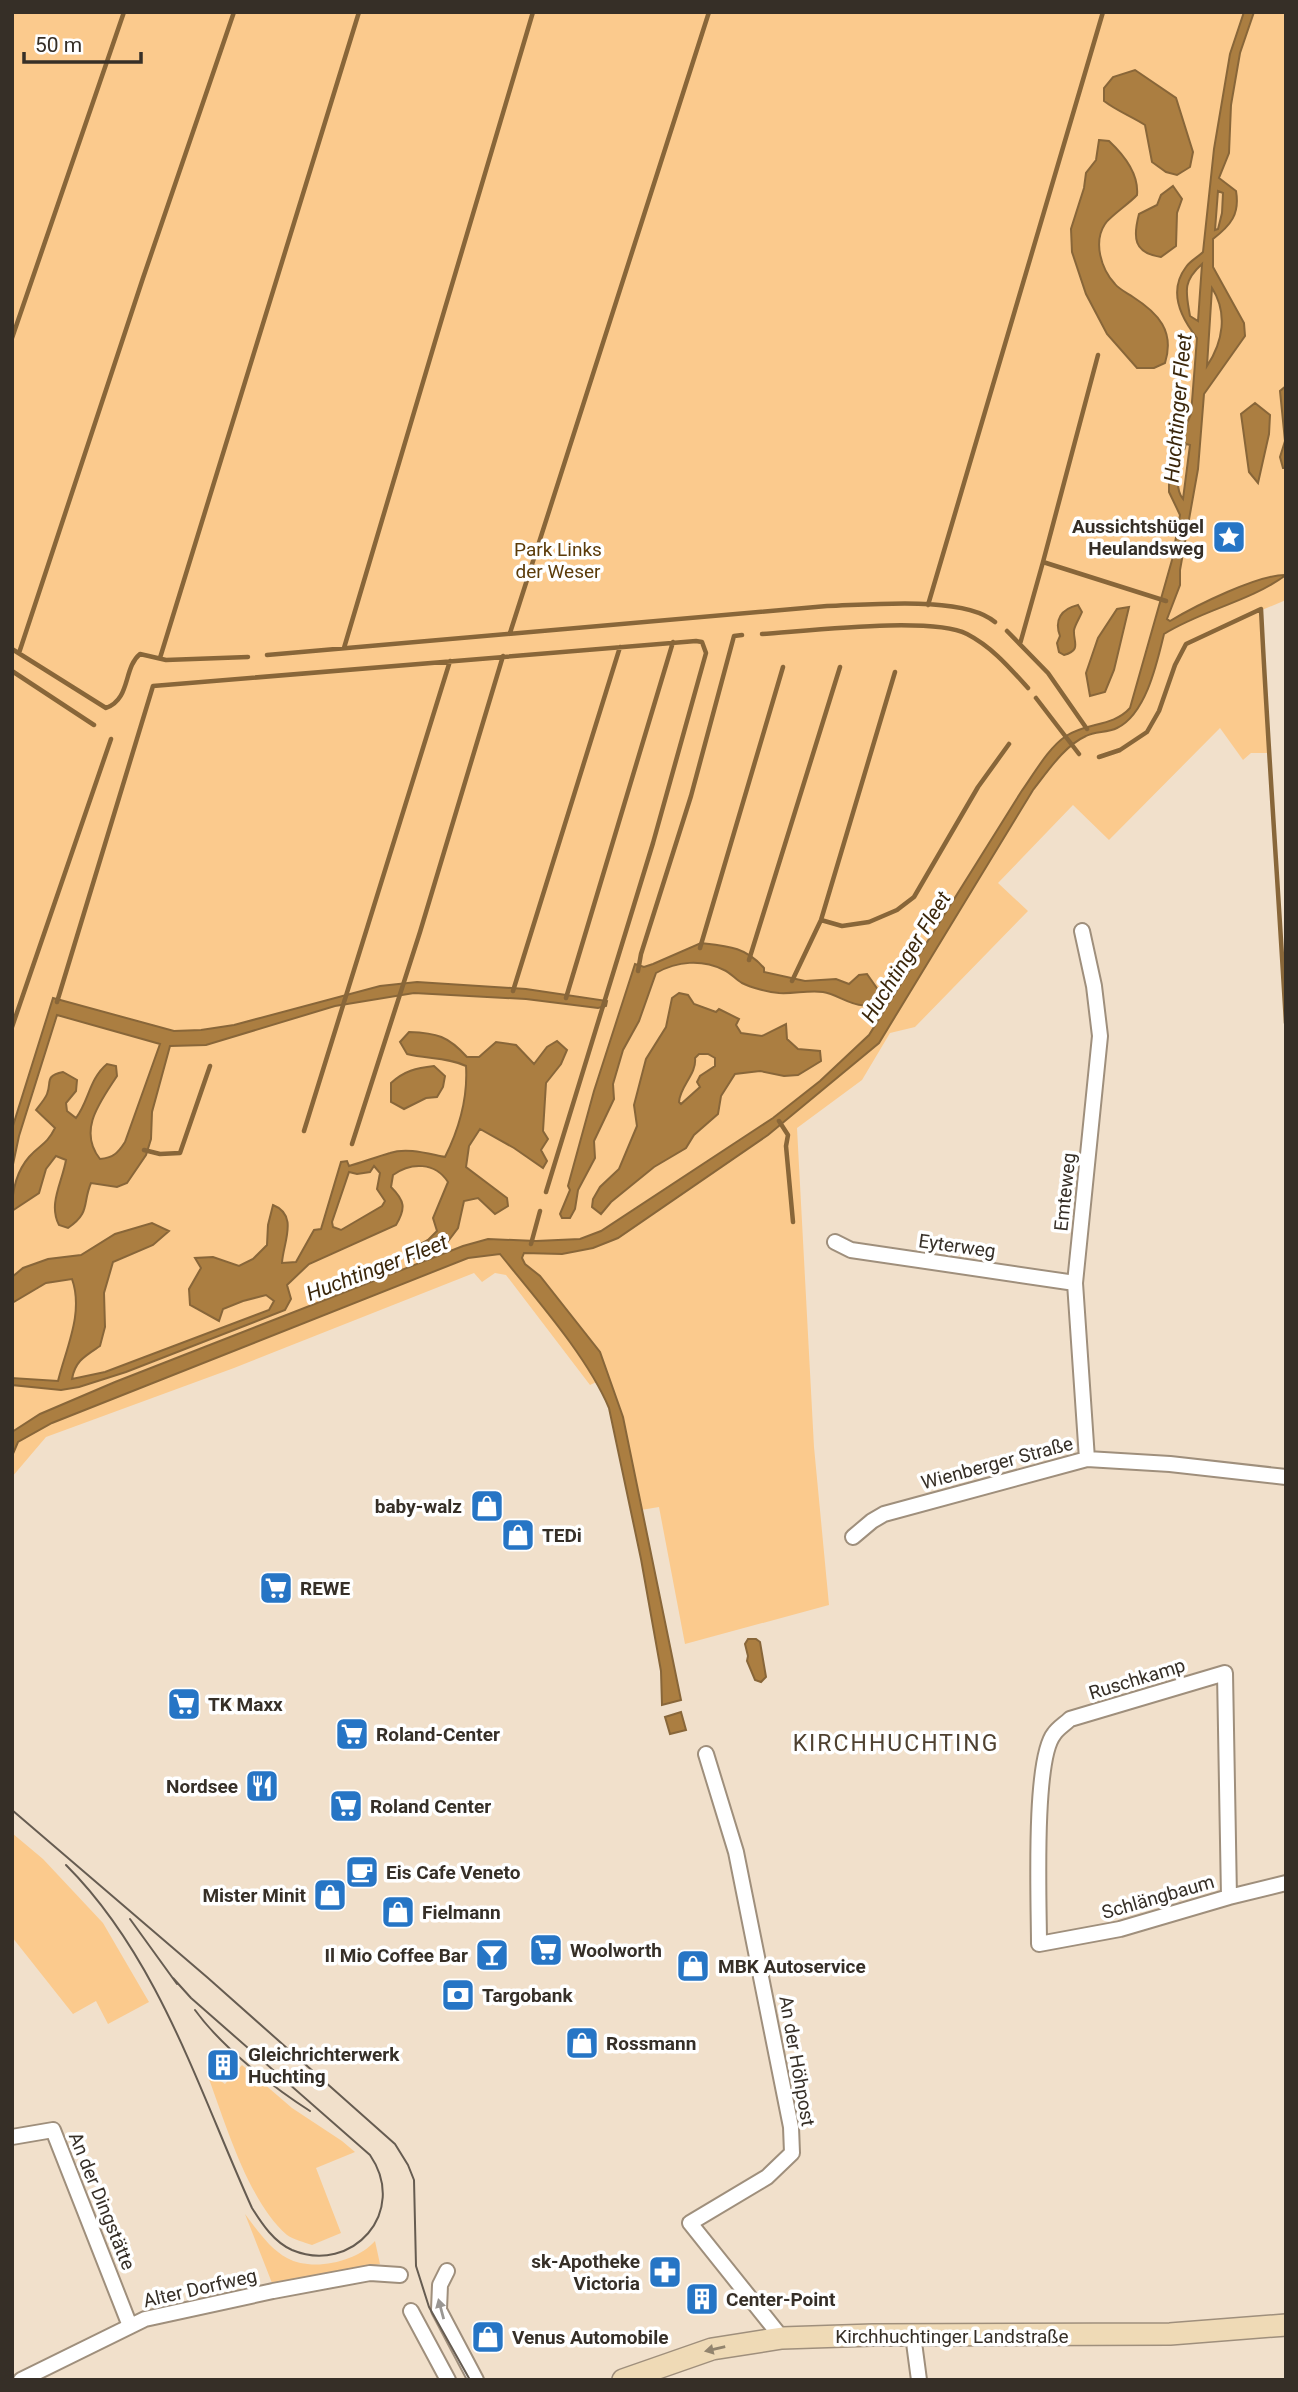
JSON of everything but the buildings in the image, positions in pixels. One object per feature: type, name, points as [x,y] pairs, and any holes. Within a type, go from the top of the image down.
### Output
[{"type":"main road","name":"Kirchhuchtinger Landstraße","points":[[623,2380],[712,2349],[782,2338],[1170,2334],[1286,2325]]},
{"type":"street","name":"Emteweg","points":[[1082,931],[1094,986],[1100,1036],[1075,1283],[1087,1459]]},
{"type":"street","name":"Eyterweg","points":[[835,1242],[851,1250],[1075,1283]]},
{"type":"street","name":"Wienberger Straße","points":[[853,1537],[884,1514],[1087,1459],[1170,1464],[1286,1477]]},
{"type":"street","name":"Ruschkamp","points":[[1039,1944],[1041,1791],[1044,1761],[1053,1734],[1070,1720],[1225,1673],[1229,1897]]},
{"type":"street","name":"An der Höhpost","points":[[706,1754],[736,1852],[791,2127],[792,2153],[767,2177],[690,2223],[782,2338]]},
{"type":"street","name":"Schlängbaum","points":[[1039,1944],[1120,1929],[1286,1883]]},
{"type":"street","name":"An der Dingstätte","points":[[12,2137],[53,2130],[130,2326]]},
{"type":"street","points":[[447,2272],[440,2285],[439,2310],[477,2380]]},
{"type":"street","name":"Alter Dorfweg","points":[[21,2380],[130,2326],[197,2307],[370,2273],[400,2275]]},
{"type":"street","points":[[411,2311],[448,2380]]},
{"type":"street","points":[[914,2336],[919,2380]]},
{"type":"green space","name":"Park Links der Weser","points":[[12,12],[1286,12],[1286,600],[1262,610],[1270,753],[1251,753],[1243,760],[1220,728],[1109,840],[1073,805],[998,883],[1028,911],[915,1027],[890,1033],[862,1080],[797,1128],[814,1447],[829,1605],[685,1644],[659,1507],[641,1510],[623,1417],[609,1376],[590,1385],[506,1275],[495,1273],[482,1282],[474,1273],[234,1368],[46,1437],[12,1477]]},
{"type":"green space","points":[[12,1833],[43,1859],[103,1923],[149,2002],[108,2024],[96,2001],[73,2014],[12,1937]]},
{"type":"green space","points":[[242,2065],[292,2108],[355,2152],[316,2168],[341,2233],[312,2245],[296,2240],[287,2235],[260,2202],[229,2136],[206,2071],[225,2084]]},
{"type":"green space","points":[[245,2214],[275,2250],[297,2262],[334,2263],[357,2254],[375,2241],[380,2264],[272,2283]]},
{"type":"shaded area","points":[[1244,12],[1254,12],[1240,53],[1231,105],[1229,153],[1219,178],[1236,191],[1237,206],[1229,224],[1213,239],[1213,267],[1244,323],[1245,336],[1204,394],[1198,469],[1180,570],[1180,585],[1167,619],[1170,621],[1244,585],[1286,575],[1257,592],[1194,618],[1164,634],[1149,687],[1136,711],[1117,728],[1090,734],[1078,740],[1064,752],[1033,790],[879,1043],[768,1135],[618,1238],[593,1248],[562,1254],[524,1253],[522,1258],[525,1264],[540,1276],[600,1352],[623,1417],[681,1700],[662,1705],[661,1671],[641,1559],[609,1408],[574,1348],[500,1254],[468,1258],[52,1423],[18,1442],[12,1456],[12,1432],[40,1414],[463,1246],[488,1239],[580,1239],[601,1231],[773,1118],[820,1081],[869,1035],[1047,754],[1066,736],[1082,728],[1108,722],[1130,708],[1172,560],[1180,515],[1169,492],[1169,465],[1191,414],[1197,338],[1182,313],[1177,295],[1178,285],[1186,267],[1203,252],[1214,149],[1230,54]],"holes":[[[1218,191],[1223,193],[1222,213],[1218,229],[1215,230]],[[1202,264],[1198,321],[1190,316],[1187,294],[1188,282]],[[1212,288],[1222,317],[1217,347],[1207,366]],[[1186,444],[1190,445],[1183,499],[1178,487]]]},
{"type":"shaded area","points":[[1135,70],[1176,98],[1193,152],[1190,167],[1177,175],[1166,172],[1152,162],[1145,125],[1104,101],[1104,88],[1113,77]]},
{"type":"shaded area","points":[[1099,140],[1109,141],[1115,146],[1136,180],[1137,195],[1105,224],[1101,231],[1099,247],[1110,278],[1157,316],[1166,332],[1168,352],[1165,363],[1154,368],[1137,368],[1107,334],[1086,294],[1072,252],[1071,229],[1086,173],[1096,160]]},
{"type":"shaded area","points":[[1173,186],[1182,199],[1177,213],[1176,246],[1161,257],[1152,255],[1137,243],[1139,214],[1157,205],[1161,195]]},
{"type":"shaded area","points":[[1286,386],[1286,468],[1283,468],[1280,457],[1285,441],[1280,391]]},
{"type":"shaded area","points":[[1255,403],[1270,415],[1269,434],[1258,483],[1249,472],[1241,414]]},
{"type":"shaded area","points":[[1078,605],[1082,612],[1074,630],[1075,648],[1064,655],[1059,652],[1057,643],[1060,636],[1060,616],[1067,609]]},
{"type":"shaded area","points":[[1129,607],[1114,670],[1105,692],[1090,696],[1086,673],[1098,638],[1117,609]]},
{"type":"shaded area","points":[[701,943],[736,949],[757,961],[764,968],[764,972],[805,981],[836,979],[849,984],[859,975],[867,974],[881,994],[868,1005],[861,1005],[823,992],[770,992],[742,983],[716,966],[698,963],[672,966],[656,973],[639,1021],[623,1050],[613,1084],[614,1099],[594,1141],[595,1158],[578,1190],[575,1209],[570,1218],[562,1218],[560,1214],[570,1190],[568,1186],[594,1091],[635,964],[644,967]]},
{"type":"shaded area","points":[[417,982],[526,989],[607,1001],[606,1006],[598,1008],[526,999],[414,993],[335,1006],[206,1045],[170,1046],[152,1112],[151,1139],[146,1155],[127,1183],[117,1187],[91,1183],[80,1217],[68,1228],[59,1225],[55,1201],[66,1160],[56,1156],[46,1169],[39,1193],[12,1211],[14,1190],[21,1169],[55,1128],[36,1110],[47,1094],[53,1075],[63,1072],[77,1080],[76,1091],[66,1103],[67,1111],[76,1118],[101,1070],[107,1064],[116,1066],[117,1076],[99,1106],[91,1127],[93,1148],[100,1159],[112,1156],[125,1142],[160,1044],[57,1015],[19,1136],[12,1169],[12,1129],[53,998],[174,1031],[201,1030],[234,1025],[380,986]]},
{"type":"shaded area","points":[[679,993],[688,995],[694,1004],[716,1012],[719,1009],[739,1019],[736,1025],[741,1033],[762,1036],[786,1024],[787,1039],[798,1049],[820,1051],[821,1061],[798,1075],[784,1076],[760,1071],[735,1074],[721,1096],[718,1114],[694,1135],[686,1148],[654,1167],[611,1202],[601,1214],[592,1207],[593,1199],[600,1187],[619,1169],[637,1126],[634,1105],[646,1059],[666,1027],[672,998]],"holes":[[[699,1054],[708,1054],[715,1058],[715,1066],[700,1076],[697,1082],[700,1087],[681,1104],[680,1096],[695,1064],[695,1058]]]},
{"type":"shaded area","points":[[409,1032],[427,1033],[448,1040],[467,1057],[479,1057],[496,1042],[516,1045],[534,1064],[547,1047],[557,1041],[567,1050],[561,1064],[546,1083],[543,1131],[548,1139],[541,1150],[547,1161],[543,1168],[480,1129],[469,1146],[466,1167],[507,1198],[508,1206],[495,1214],[478,1198],[464,1201],[458,1228],[443,1248],[412,1259],[407,1255],[409,1250],[428,1240],[437,1231],[433,1218],[448,1182],[443,1175],[430,1168],[407,1168],[393,1175],[391,1187],[399,1196],[403,1209],[396,1225],[309,1264],[287,1285],[291,1299],[285,1310],[126,1372],[79,1387],[61,1390],[12,1385],[12,1378],[58,1381],[75,1318],[72,1279],[46,1283],[12,1303],[12,1277],[23,1268],[48,1259],[81,1255],[115,1234],[152,1223],[169,1231],[153,1245],[113,1262],[104,1293],[105,1327],[100,1346],[78,1363],[72,1379],[105,1372],[269,1310],[274,1301],[266,1295],[223,1309],[219,1321],[190,1305],[189,1289],[201,1268],[195,1258],[213,1257],[239,1266],[253,1259],[267,1245],[273,1205],[286,1215],[288,1222],[282,1263],[296,1262],[314,1230],[321,1229],[341,1162],[347,1161],[349,1166],[397,1151],[445,1157],[462,1113],[466,1066],[452,1061],[407,1054],[400,1042]],"holes":[[[374,1166],[380,1173],[377,1189],[385,1201],[382,1206],[341,1230],[333,1227],[332,1222],[349,1172],[370,1172]]]},
{"type":"shaded area","points":[[434,1066],[445,1076],[437,1097],[426,1098],[404,1109],[391,1102],[391,1083],[411,1071]]},
{"type":"shaded area","points":[[748,1639],[760,1642],[766,1677],[761,1682],[755,1680],[747,1661],[745,1644]]},
{"type":"shaded area","points":[[681,1712],[686,1730],[670,1734],[665,1717]]},
{"type":"waterway","points":[[12,338],[124,12]]},
{"type":"waterway","points":[[19,653],[234,12]]},
{"type":"waterway","points":[[160,658],[359,12]]},
{"type":"waterway","points":[[344,648],[533,12]]},
{"type":"waterway","points":[[510,633],[709,12]]},
{"type":"waterway","points":[[928,605],[1103,12]]},
{"type":"waterway","points":[[1098,355],[1043,562],[1166,601]]},
{"type":"waterway","points":[[1020,644],[1043,562]]},
{"type":"waterway","points":[[267,655],[827,606],[939,605],[981,614],[995,622]]},
{"type":"waterway","points":[[1099,757],[1120,750],[1147,732],[1159,711],[1175,665],[1186,644],[1261,609],[1286,1023]]},
{"type":"waterway","points":[[762,634],[898,625],[950,629],[967,634],[984,645],[1028,688]]},
{"type":"waterway","points":[[1007,631],[1048,673],[1087,729]]},
{"type":"waterway","points":[[638,971],[691,796],[734,636],[742,635]]},
{"type":"waterway","points":[[566,998],[673,642]]},
{"type":"waterway","points":[[57,1002],[153,686],[702,642],[706,653],[653,843],[546,1192]]},
{"type":"waterway","points":[[513,991],[620,647]]},
{"type":"waterway","points":[[12,649],[106,708],[119,698],[131,667],[140,654],[166,660],[248,657]]},
{"type":"waterway","points":[[352,1144],[420,932],[503,656]]},
{"type":"waterway","points":[[304,1131],[450,661]]},
{"type":"waterway","points":[[700,948],[783,667]]},
{"type":"waterway","points":[[749,960],[840,667]]},
{"type":"waterway","points":[[12,671],[94,725]]},
{"type":"waterway","points":[[792,981],[821,920],[895,672]]},
{"type":"waterway","points":[[1036,698],[1079,754]]},
{"type":"waterway","points":[[12,1027],[111,739]]},
{"type":"waterway","points":[[821,920],[842,926],[869,922],[897,910],[914,897],[978,787],[1009,744]]},
{"type":"waterway","points":[[144,1150],[160,1154],[180,1153],[210,1066]]},
{"type":"waterway","points":[[779,1121],[788,1135],[786,1146],[793,1222]]},
{"type":"waterway","points":[[531,1244],[540,1211]]},
{"type":"tram line","points":[[12,1810],[208,1978],[395,2144],[414,2180],[416,2266],[429,2307],[470,2380]]},
{"type":"tram line","points":[[66,1865],[99,1902],[127,1941],[152,1984],[174,2027],[252,2208],[264,2226],[286,2247],[314,2255],[335,2254],[353,2246],[368,2233],[378,2217],[383,2197],[380,2176],[370,2155],[191,1998],[173,1978]]},
{"type":"tram line","points":[[130,1919],[177,1984]]},
{"type":"tram line","points":[[195,2010],[219,2038],[248,2065],[310,2111]]},
{"type":"place","name":"Aussichtshügel Heulandsweg","points":[[1229,537]]},
{"type":"place","name":"baby-walz","points":[[487,1506]]},
{"type":"place","name":"TEDi","points":[[518,1535]]},
{"type":"place","name":"REWE","points":[[276,1588]]},
{"type":"place","name":"TK Maxx","points":[[184,1704]]},
{"type":"place","name":"Roland-Center","points":[[352,1734]]},
{"type":"place","name":"Nordsee","points":[[262,1786]]},
{"type":"place","name":"Roland Center","points":[[346,1806]]},
{"type":"place","name":"Eis Cafe Veneto","points":[[362,1872]]},
{"type":"place","name":"Mister Minit","points":[[330,1895]]},
{"type":"place","name":"Fielmann","points":[[398,1912]]},
{"type":"place","name":"Woolworth","points":[[546,1950]]},
{"type":"place","name":"Il Mio Coffee Bar","points":[[492,1955]]},
{"type":"place","name":"MBK Autoservice","points":[[693,1966]]},
{"type":"place","name":"Targobank","points":[[458,1995]]},
{"type":"place","name":"Rossmann","points":[[582,2043]]},
{"type":"place","name":"Gleichrichterwerk Huchting","points":[[223,2065]]},
{"type":"place","name":"sk-Apotheke Victoria","points":[[665,2272]]},
{"type":"place","name":"Center-Point","points":[[702,2299]]},
{"type":"place","name":"Venus Automobile","points":[[488,2337]]},
{"type":"district","name":"KIRCHHUCHTING","points":[[896,1743]]},
{"type":"water label","name":"Huchtinger Fleet","points":[[1178,408]]},
{"type":"water label","name":"Huchtinger Fleet","points":[[906,957]]},
{"type":"water label","name":"Huchtinger Fleet","points":[[377,1268]]}]
